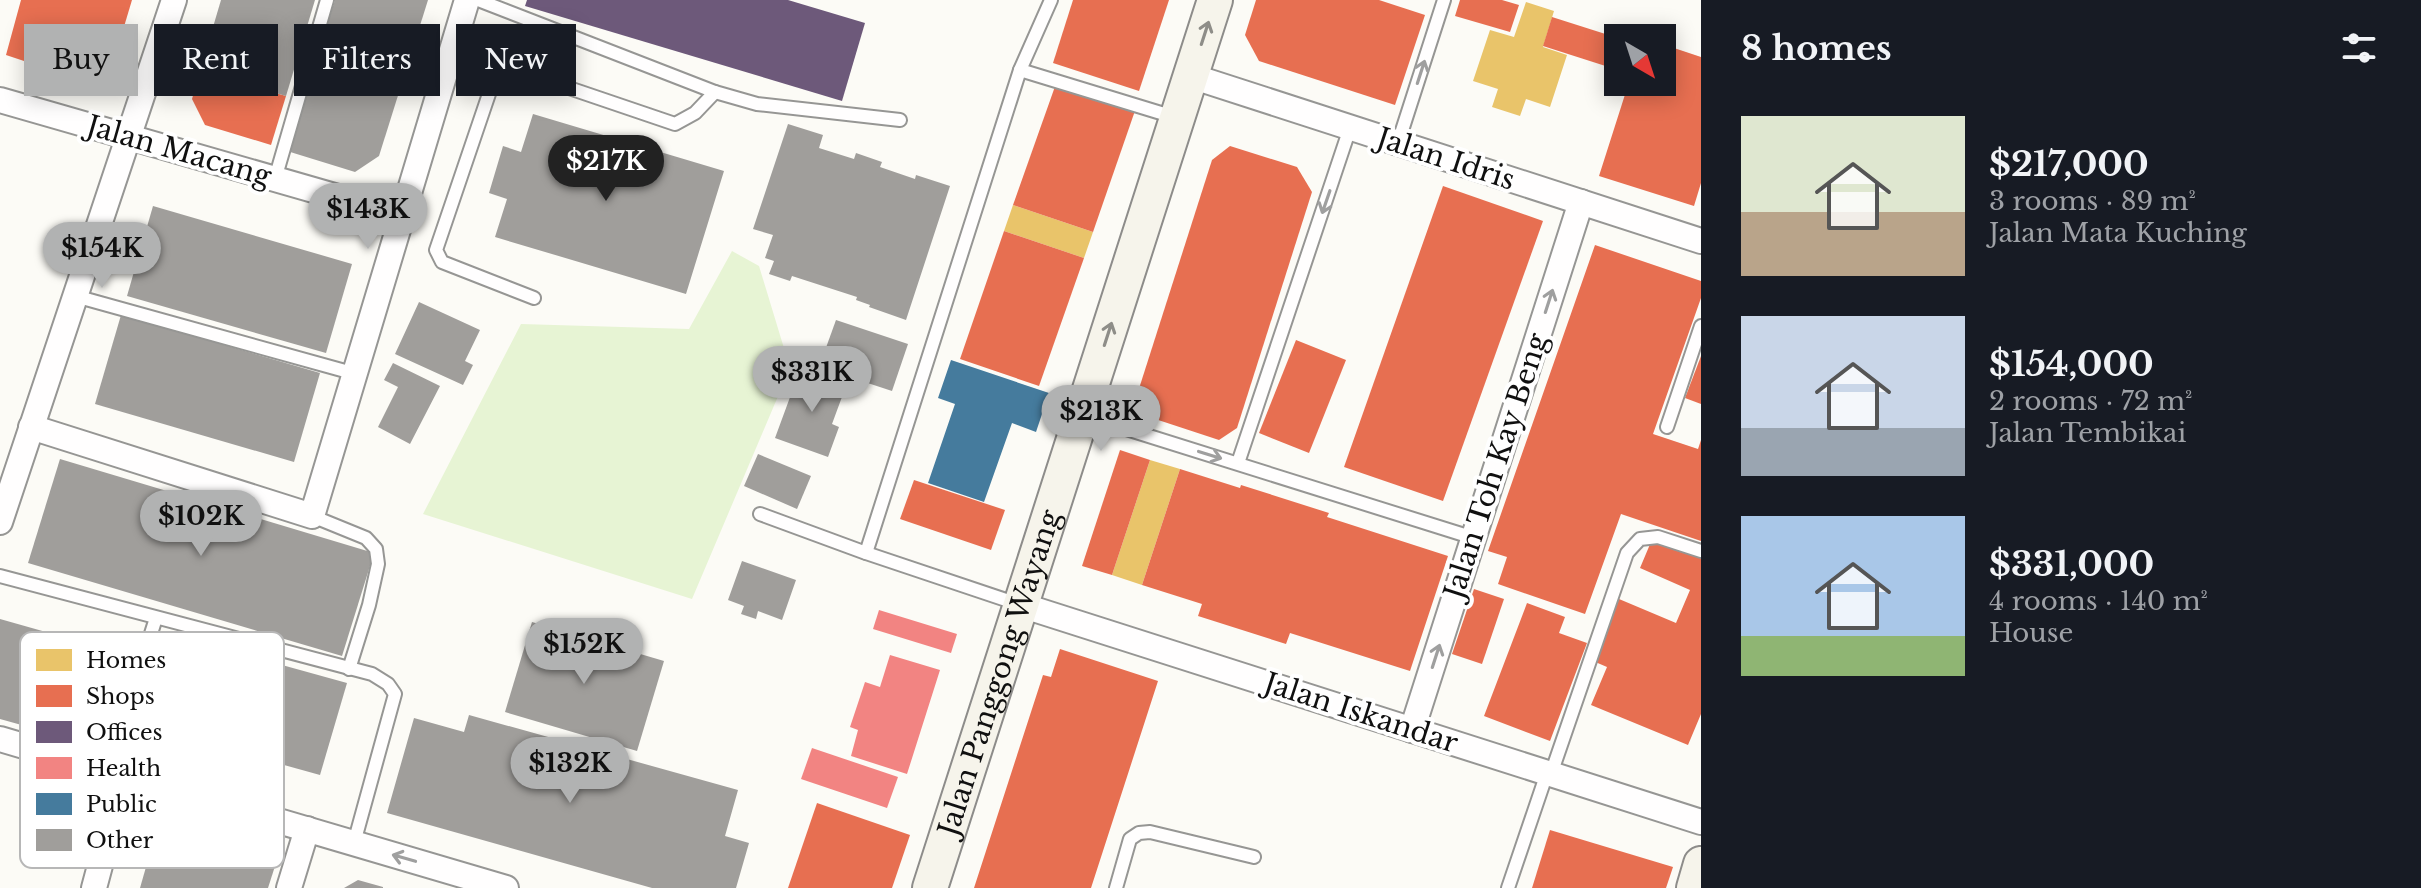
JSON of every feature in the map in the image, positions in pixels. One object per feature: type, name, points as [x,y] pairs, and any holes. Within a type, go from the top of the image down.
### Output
[{"type":"street","points":[[0,522],[174,0]]},
{"type":"street","points":[[460,24],[467,0]]},
{"type":"street","name":"Jalan Panggong Wayang","points":[[930,888],[1215,0]]},
{"type":"street","points":[[31,427],[312,516],[456,40]]},
{"type":"street","name":"Jalan Idris","points":[[1191,76],[1701,241]]},
{"type":"street","name":"Jalan Macang","points":[[0,100],[404,216]]},
{"type":"street","name":"Jalan Toh Kay Beng","points":[[1412,730],[1581,202]]},
{"type":"street","name":"Jalan Iskandar","points":[[1021,605],[1701,822]]},
{"type":"street","points":[[0,739],[20,745]]},
{"type":"street","points":[[284,822],[446,875],[506,888]]},
{"type":"street","points":[[289,888],[307,829]]},
{"type":"street","points":[[1694,888],[1701,864]]},
{"type":"street","points":[[94,888],[98,868]]},
{"type":"lane","points":[[275,179],[327,0]]},
{"type":"lane","points":[[478,0],[715,92],[757,104],[900,120]]},
{"type":"lane","points":[[866,553],[1020,70],[1051,0]]},
{"type":"lane","points":[[1398,143],[1444,0]]},
{"type":"lane","points":[[1020,70],[1177,119]]},
{"type":"lane","points":[[576,90],[675,124],[695,113],[715,92]]},
{"type":"lane","points":[[488,96],[436,250],[442,262],[534,298]]},
{"type":"lane","points":[[1238,463],[1350,128]]},
{"type":"lane","points":[[75,296],[356,374]]},
{"type":"lane","points":[[1667,427],[1701,326]]},
{"type":"lane","points":[[1082,415],[1474,538]]},
{"type":"lane","points":[[760,514],[1021,605]]},
{"type":"lane","points":[[312,516],[366,538],[376,549],[378,564],[369,605],[349,669]]},
{"type":"lane","points":[[1508,888],[1627,553],[1640,539],[1658,537],[1701,551]]},
{"type":"lane","points":[[0,576],[209,632]]},
{"type":"lane","points":[[152,632],[156,618]]},
{"type":"lane","points":[[284,652],[372,674],[388,684],[395,694],[354,843]]},
{"type":"lane","points":[[1116,888],[1130,839],[1139,833],[1150,832],[1254,857]]},
{"type":"green space","points":[[732,251],[759,266],[790,368],[692,599],[423,514],[521,324],[689,329]]},
{"type":"building: Homes","points":[[1526,2],[1554,11],[1543,47],[1567,55],[1550,107],[1526,99],[1520,116],[1492,107],[1498,89],[1473,81],[1490,30],[1514,37]]},
{"type":"building: Homes","points":[[1013,205],[1093,232],[1084,258],[1004,231]]},
{"type":"building: Homes","points":[[1150,460],[1180,469],[1142,585],[1112,575]]},
{"type":"building: Shops","points":[[21,0],[132,0],[125,24],[24,24],[24,61],[6,55]]},
{"type":"building: Shops","points":[[1073,0],[1169,0],[1139,91],[1053,63]]},
{"type":"building: Shops","points":[[1256,0],[1379,0],[1425,15],[1395,105],[1259,61],[1245,35]]},
{"type":"building: Shops","points":[[1460,0],[1502,0],[1519,5],[1510,32],[1455,16]]},
{"type":"building: Shops","points":[[1552,17],[1604,34],[1604,66],[1543,46]]},
{"type":"building: Shops","points":[[1676,49],[1701,57],[1701,183],[1694,206],[1599,176],[1625,96],[1676,96]]},
{"type":"building: Shops","points":[[1058,78],[1137,105],[1093,232],[1013,205]]},
{"type":"building: Shops","points":[[193,96],[286,96],[271,145],[205,125]]},
{"type":"building: Shops","points":[[1230,146],[1297,167],[1312,192],[1237,428],[1219,440],[1146,416],[1136,398],[1212,160]]},
{"type":"building: Shops","points":[[1443,186],[1543,221],[1443,501],[1344,467]]},
{"type":"building: Shops","points":[[1004,231],[1084,258],[1039,386],[960,359]]},
{"type":"building: Shops","points":[[1595,245],[1701,281],[1701,298],[1653,434],[1698,449],[1701,440],[1701,541],[1621,514],[1585,614],[1498,584],[1507,557],[1488,551]]},
{"type":"building: Shops","points":[[1296,340],[1346,360],[1309,453],[1259,433]]},
{"type":"building: Shops","points":[[1701,356],[1701,404],[1685,398]]},
{"type":"building: Shops","points":[[1120,450],[1150,460],[1112,575],[1082,566]]},
{"type":"building: Shops","points":[[1180,469],[1329,513],[1327,517],[1448,556],[1410,671],[1290,633],[1286,644],[1198,616],[1202,604],[1142,585]]},
{"type":"building: Shops","points":[[914,480],[1005,510],[991,550],[900,519]]},
{"type":"building: Shops","points":[[1656,530],[1701,549],[1701,714],[1688,745],[1591,705],[1607,667],[1593,661],[1619,599],[1676,623],[1690,590],[1640,568]]},
{"type":"building: Shops","points":[[1474,589],[1504,599],[1482,664],[1452,654]]},
{"type":"building: Shops","points":[[1527,603],[1565,617],[1559,633],[1587,643],[1550,741],[1484,716]]},
{"type":"building: Shops","points":[[1060,649],[1158,681],[1091,888],[974,888],[1043,675],[1051,677]]},
{"type":"building: Shops","points":[[817,803],[910,835],[892,888],[788,888]]},
{"type":"building: Shops","points":[[1550,830],[1673,867],[1666,888],[1532,888]]},
{"type":"building: Offices","points":[[527,0],[788,0],[865,23],[842,101],[525,6]]},
{"type":"building: Health","points":[[879,610],[957,634],[951,653],[873,629]]},
{"type":"building: Health","points":[[890,655],[940,670],[907,774],[851,756],[858,730],[850,727],[865,682],[880,687]]},
{"type":"building: Health","points":[[812,748],[898,777],[887,808],[801,779]]},
{"type":"building: Public","points":[[951,360],[1049,393],[1036,432],[1012,423],[984,502],[928,483],[955,404],[938,398]]},
{"type":"building: Other","points":[[221,0],[315,0],[308,24],[294,24],[294,70],[286,96],[278,94],[278,24],[214,24]]},
{"type":"building: Other","points":[[335,0],[428,0],[420,24],[327,24]]},
{"type":"building: Other","points":[[304,96],[398,96],[379,156],[355,172],[287,151]]},
{"type":"building: Other","points":[[533,114],[724,171],[686,294],[495,237],[507,199],[489,193],[503,146],[521,152]]},
{"type":"building: Other","points":[[788,124],[823,135],[819,148],[854,159],[856,153],[882,162],[880,167],[915,179],[916,175],[950,186],[906,320],[869,307],[856,300],[857,297],[792,276],[790,281],[769,274],[774,261],[765,258],[773,235],[753,229]]},
{"type":"building: Other","points":[[153,206],[352,264],[326,353],[127,296]]},
{"type":"building: Other","points":[[419,302],[480,330],[465,361],[473,365],[463,385],[395,354]]},
{"type":"building: Other","points":[[121,315],[320,373],[294,462],[95,404]]},
{"type":"building: Other","points":[[836,320],[908,344],[892,391],[819,367]]},
{"type":"building: Other","points":[[393,363],[440,386],[410,444],[378,427],[398,387],[384,380]]},
{"type":"building: Other","points":[[800,370],[846,386],[832,424],[839,427],[828,457],[775,438]]},
{"type":"building: Other","points":[[758,454],[811,476],[797,509],[744,486]]},
{"type":"building: Other","points":[[60,459],[374,553],[342,656],[284,639],[284,632],[261,632],[28,563]]},
{"type":"building: Other","points":[[742,561],[796,580],[782,620],[758,611],[756,619],[741,614],[744,606],[728,600]]},
{"type":"building: Other","points":[[0,619],[46,632],[20,632],[20,725],[0,719]]},
{"type":"building: Other","points":[[532,622],[664,661],[637,751],[505,712]]},
{"type":"building: Other","points":[[284,666],[347,683],[320,775],[284,765]]},
{"type":"building: Other","points":[[469,715],[738,790],[725,836],[749,843],[736,888],[652,888],[387,813],[414,718],[464,732]]},
{"type":"building: Other","points":[[146,868],[274,868],[268,888],[140,888]]},
{"type":"building: Other","points":[[358,880],[383,887],[383,888],[344,888]]}]
